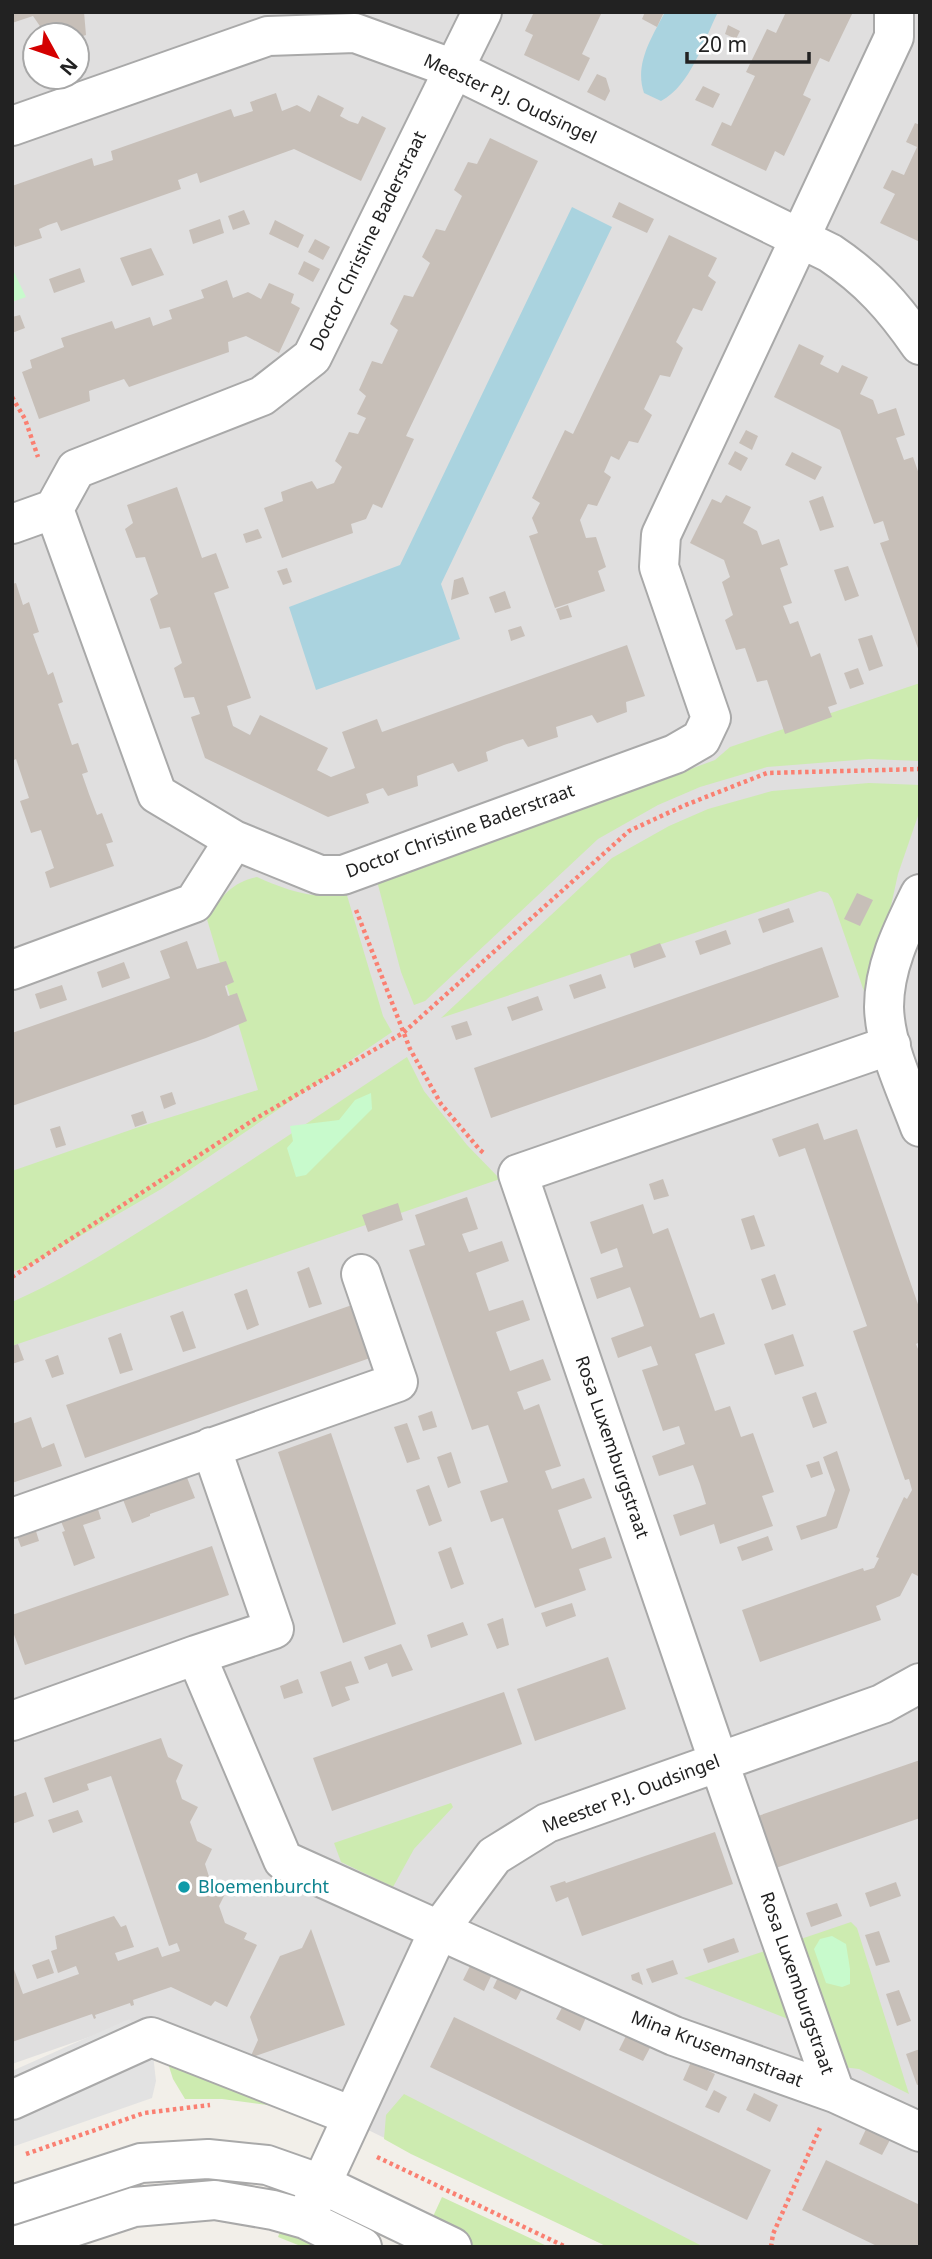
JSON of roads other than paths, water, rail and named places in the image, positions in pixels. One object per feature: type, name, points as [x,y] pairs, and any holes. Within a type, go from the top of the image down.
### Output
[{"type":"street","name":"Doctor Christine Baderstraat","points":[[482,12],[312,357],[262,396],[76,469],[54,509],[157,794],[234,840],[320,874],[343,875],[675,754],[701,739],[711,718],[659,566],[661,535],[894,37],[894,12]]},
{"type":"street","name":"Meester P.J. Oudsingel","points":[[12,126],[268,36],[355,33],[454,69],[831,253],[858,272],[898,312],[920,345]]},
{"type":"street","points":[[12,524],[54,509]]},
{"type":"street","points":[[12,970],[194,903],[234,840]]},
{"type":"street","points":[[920,894],[897,941],[888,973],[884,1006],[891,1045],[920,1126]]},
{"type":"street","name":"Rosa Luxemburgstraat","points":[[835,2093],[518,1174],[891,1045]]},
{"type":"street","points":[[12,1518],[398,1382],[361,1274]]},
{"type":"street","points":[[12,1721],[274,1629],[211,1447]]},
{"type":"street","name":"Mina Krusemanstraat","points":[[196,1656],[283,1860],[674,2036],[835,2093],[920,2132]]},
{"type":"street","name":"Meester P.J. Oudsingel","points":[[305,2219],[439,1930],[494,1856],[547,1823],[718,1760],[882,1704],[920,1683]]},
{"type":"street","points":[[12,2100],[151,2037],[352,2116]]},
{"type":"street","points":[[12,2206],[141,2163],[208,2159],[267,2165],[321,2183],[452,2247]]},
{"type":"street","points":[[12,2247],[134,2207],[215,2200],[273,2210],[305,2219],[362,2247]]},
{"type":"water","points":[[665,12],[718,12],[688,74],[671,94],[661,101],[644,93],[641,72],[646,51]]},
{"type":"water","points":[[572,207],[612,227],[441,584],[460,639],[316,690],[289,607],[400,565]]},
{"type":"place","name":"Bloemenburcht","points":[[184,1887]]}]
